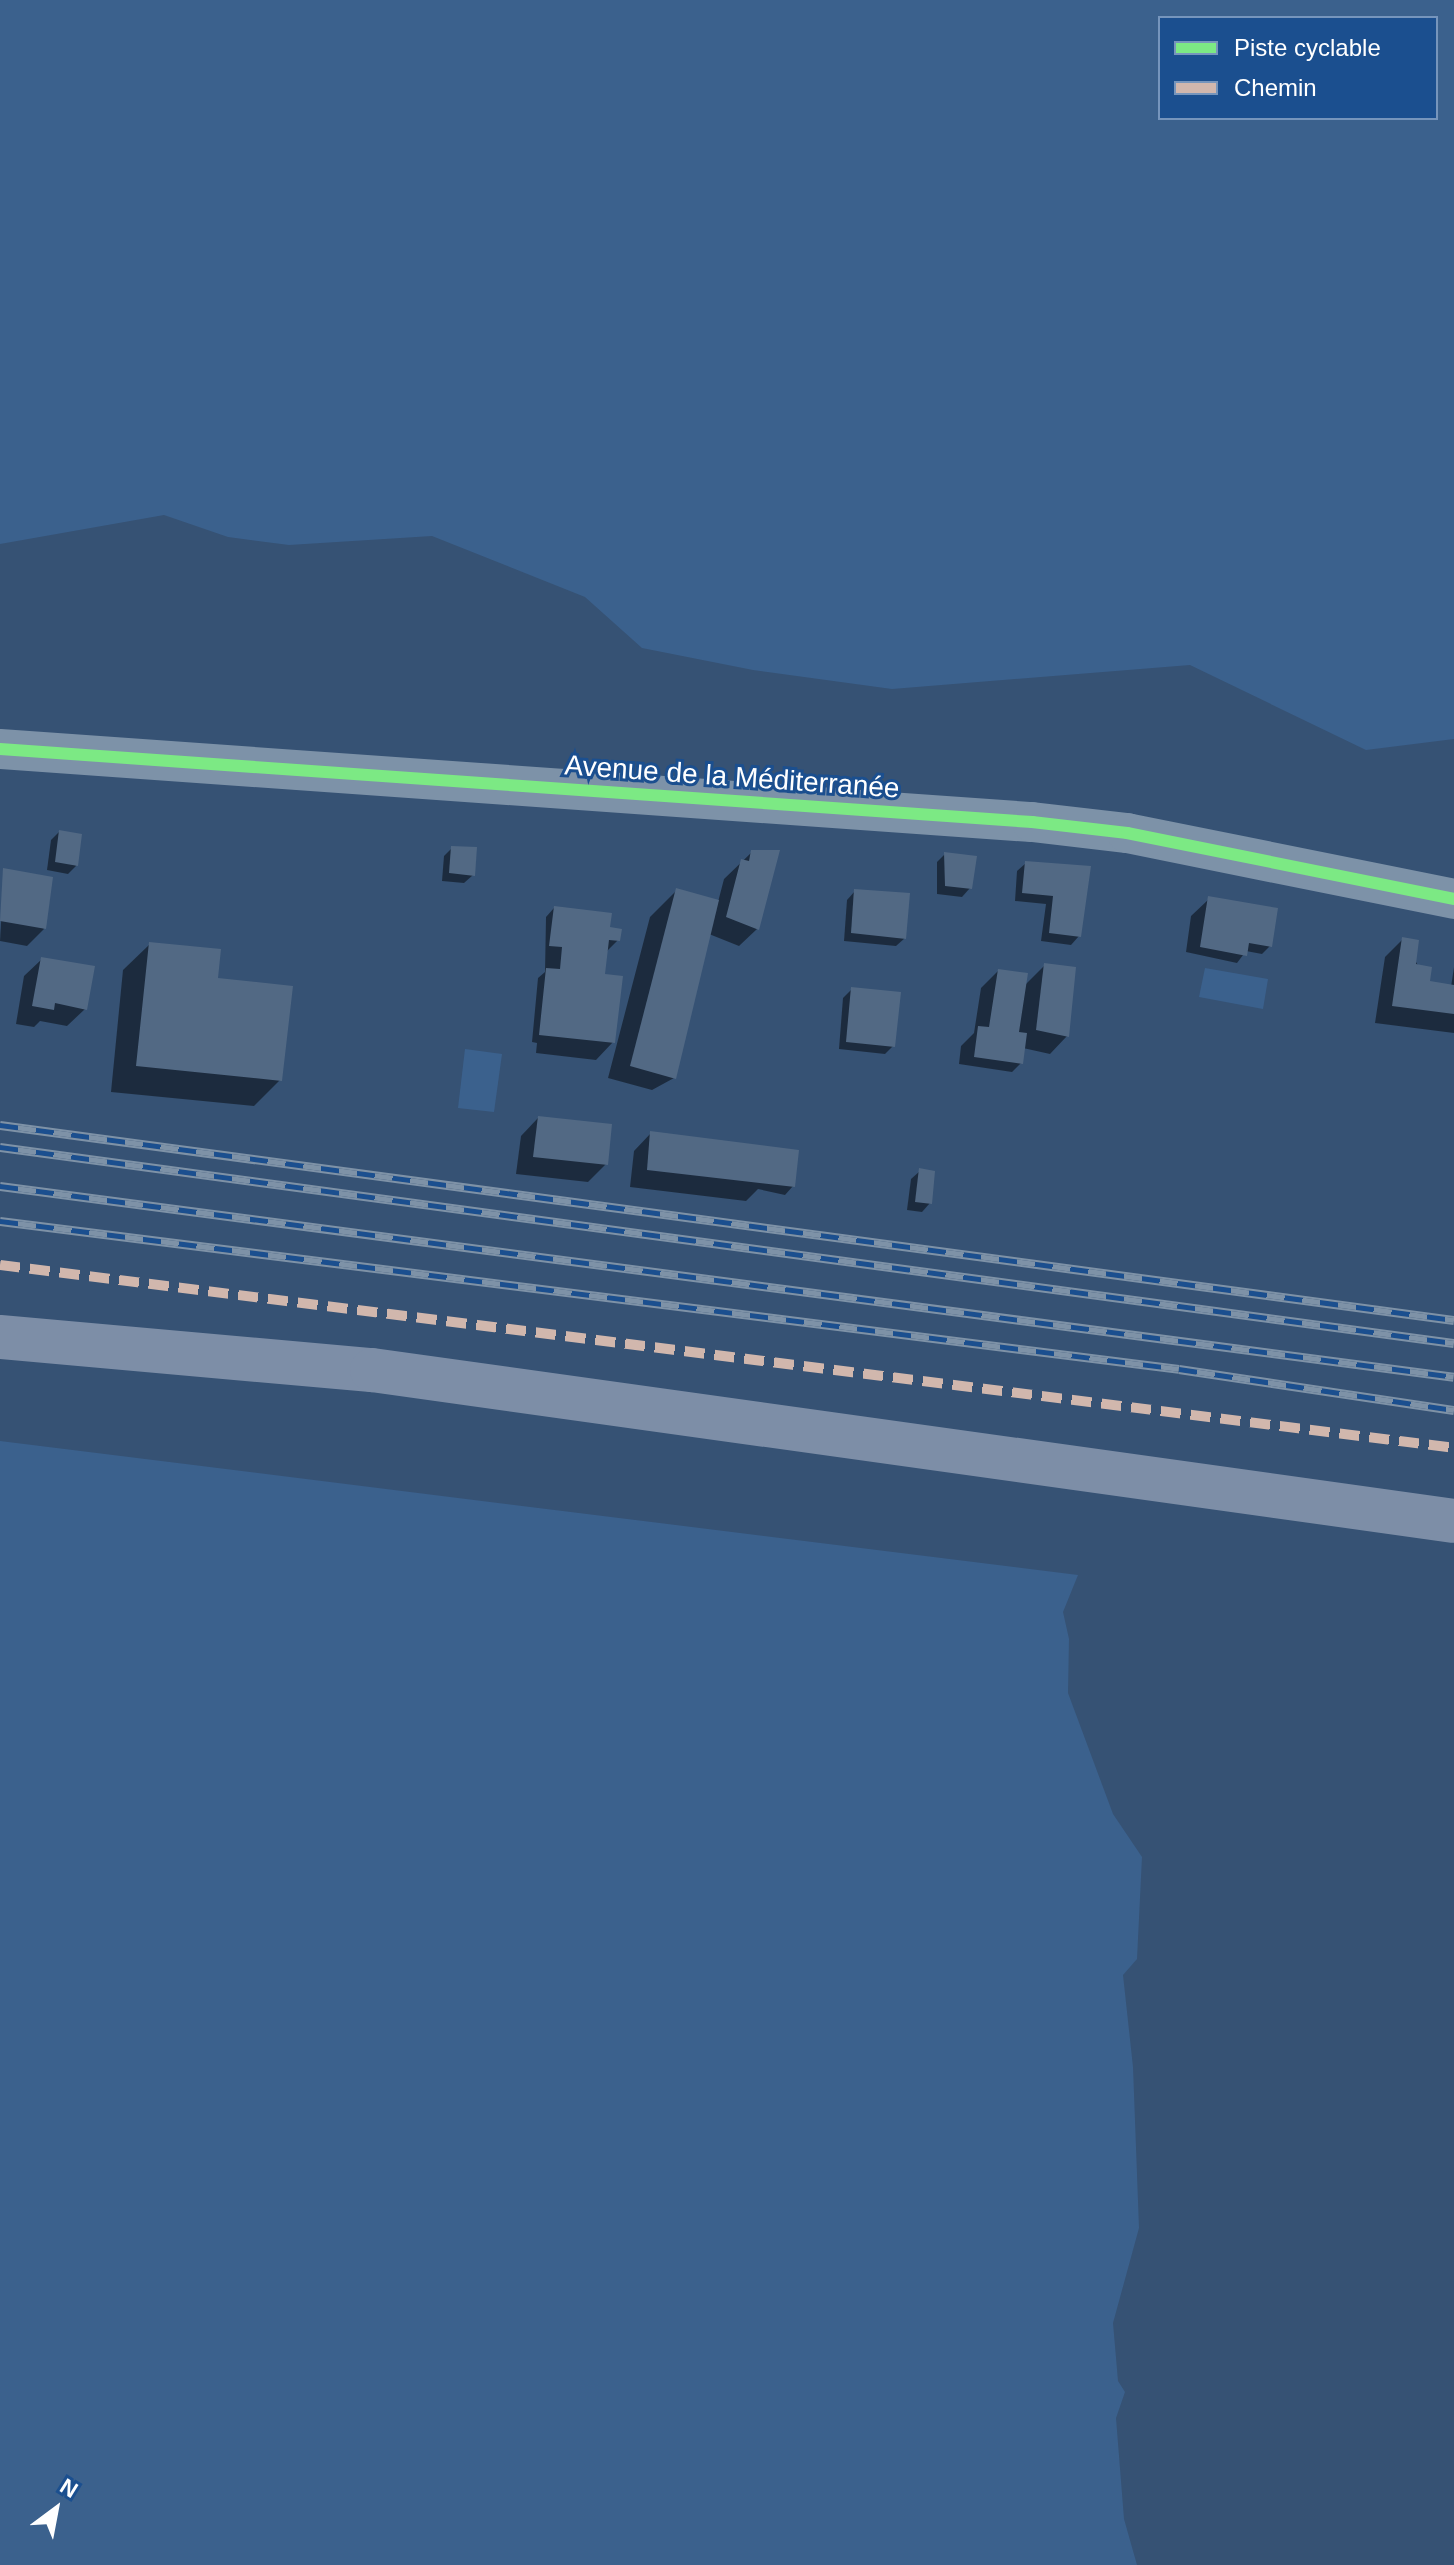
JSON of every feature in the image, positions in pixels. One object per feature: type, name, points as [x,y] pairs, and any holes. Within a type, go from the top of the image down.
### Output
[{"type":"main road","points":[[0,1337],[372,1370],[1454,1521]]},
{"type":"street","name":"Avenue de la Méditerranée","points":[[0,749],[1032,822],[1184,843],[1454,899]]},
{"type":"water","points":[[0,0],[1454,0],[1454,739],[1366,750],[1190,665],[892,689],[753,670],[642,648],[585,597],[432,536],[289,545],[228,537],[164,515],[0,544]]},
{"type":"water","points":[[1205,968],[1268,979],[1263,1009],[1199,997]]},
{"type":"water","points":[[465,1049],[502,1054],[494,1112],[458,1108]]},
{"type":"water","points":[[0,1441],[1078,1575],[1063,1612],[1069,1639],[1068,1693],[1113,1814],[1142,1857],[1137,1959],[1123,1975],[1133,2067],[1139,2228],[1113,2323],[1118,2381],[1125,2392],[1116,2418],[1124,2519],[1137,2565],[0,2565]]},
{"type":"building","points":[[59,830],[82,834],[78,866],[55,862]]},
{"type":"building","points":[[451,846],[477,847],[475,876],[449,873]]},
{"type":"building","points":[[751,850],[780,850],[759,930],[726,917],[741,859],[749,861]]},
{"type":"building","points":[[944,852],[977,856],[972,889],[945,886]]},
{"type":"building","points":[[1025,861],[1091,866],[1081,937],[1049,933],[1053,896],[1022,893]]},
{"type":"building","points":[[3,868],[53,877],[46,929],[0,921]]},
{"type":"building","points":[[676,888],[719,900],[676,1079],[630,1066]]},
{"type":"building","points":[[854,889],[910,893],[906,939],[851,933]]},
{"type":"building","points":[[1208,896],[1278,908],[1272,947],[1249,943],[1247,956],[1200,947]]},
{"type":"building","points":[[554,906],[612,913],[610,927],[622,929],[620,941],[609,940],[605,974],[623,976],[615,1043],[539,1035],[546,968],[560,969],[562,947],[549,946]]},
{"type":"building","points":[[1402,937],[1419,940],[1416,964],[1432,967],[1430,981],[1454,985],[1454,1014],[1392,1006]]},
{"type":"building","points":[[149,942],[221,949],[218,978],[293,986],[282,1081],[136,1066]]},
{"type":"building","points":[[41,957],[95,966],[87,1010],[55,1003],[54,1010],[32,1006]]},
{"type":"building","points":[[1044,963],[1076,967],[1069,1037],[1036,1030]]},
{"type":"building","points":[[998,969],[1028,973],[1019,1032],[1027,1033],[1023,1064],[974,1057],[978,1026],[989,1027]]},
{"type":"building","points":[[851,987],[901,992],[895,1047],[846,1042]]},
{"type":"building","points":[[538,1116],[612,1124],[608,1165],[533,1157]]},
{"type":"building","points":[[650,1131],[799,1150],[795,1187],[647,1170]]},
{"type":"building","points":[[919,1168],[935,1171],[932,1204],[915,1202]]},
{"type":"railway","points":[[0,1125],[1454,1320]]},
{"type":"railway","points":[[0,1147],[1454,1343]]},
{"type":"railway","points":[[0,1186],[1454,1377]]},
{"type":"railway","points":[[0,1221],[1179,1369],[1454,1410]]},
{"type":"marked path","points":[[0,1265],[1454,1448]]},
{"type":"cycle path","points":[[0,749],[1032,822],[1127,833],[1454,899]]}]
